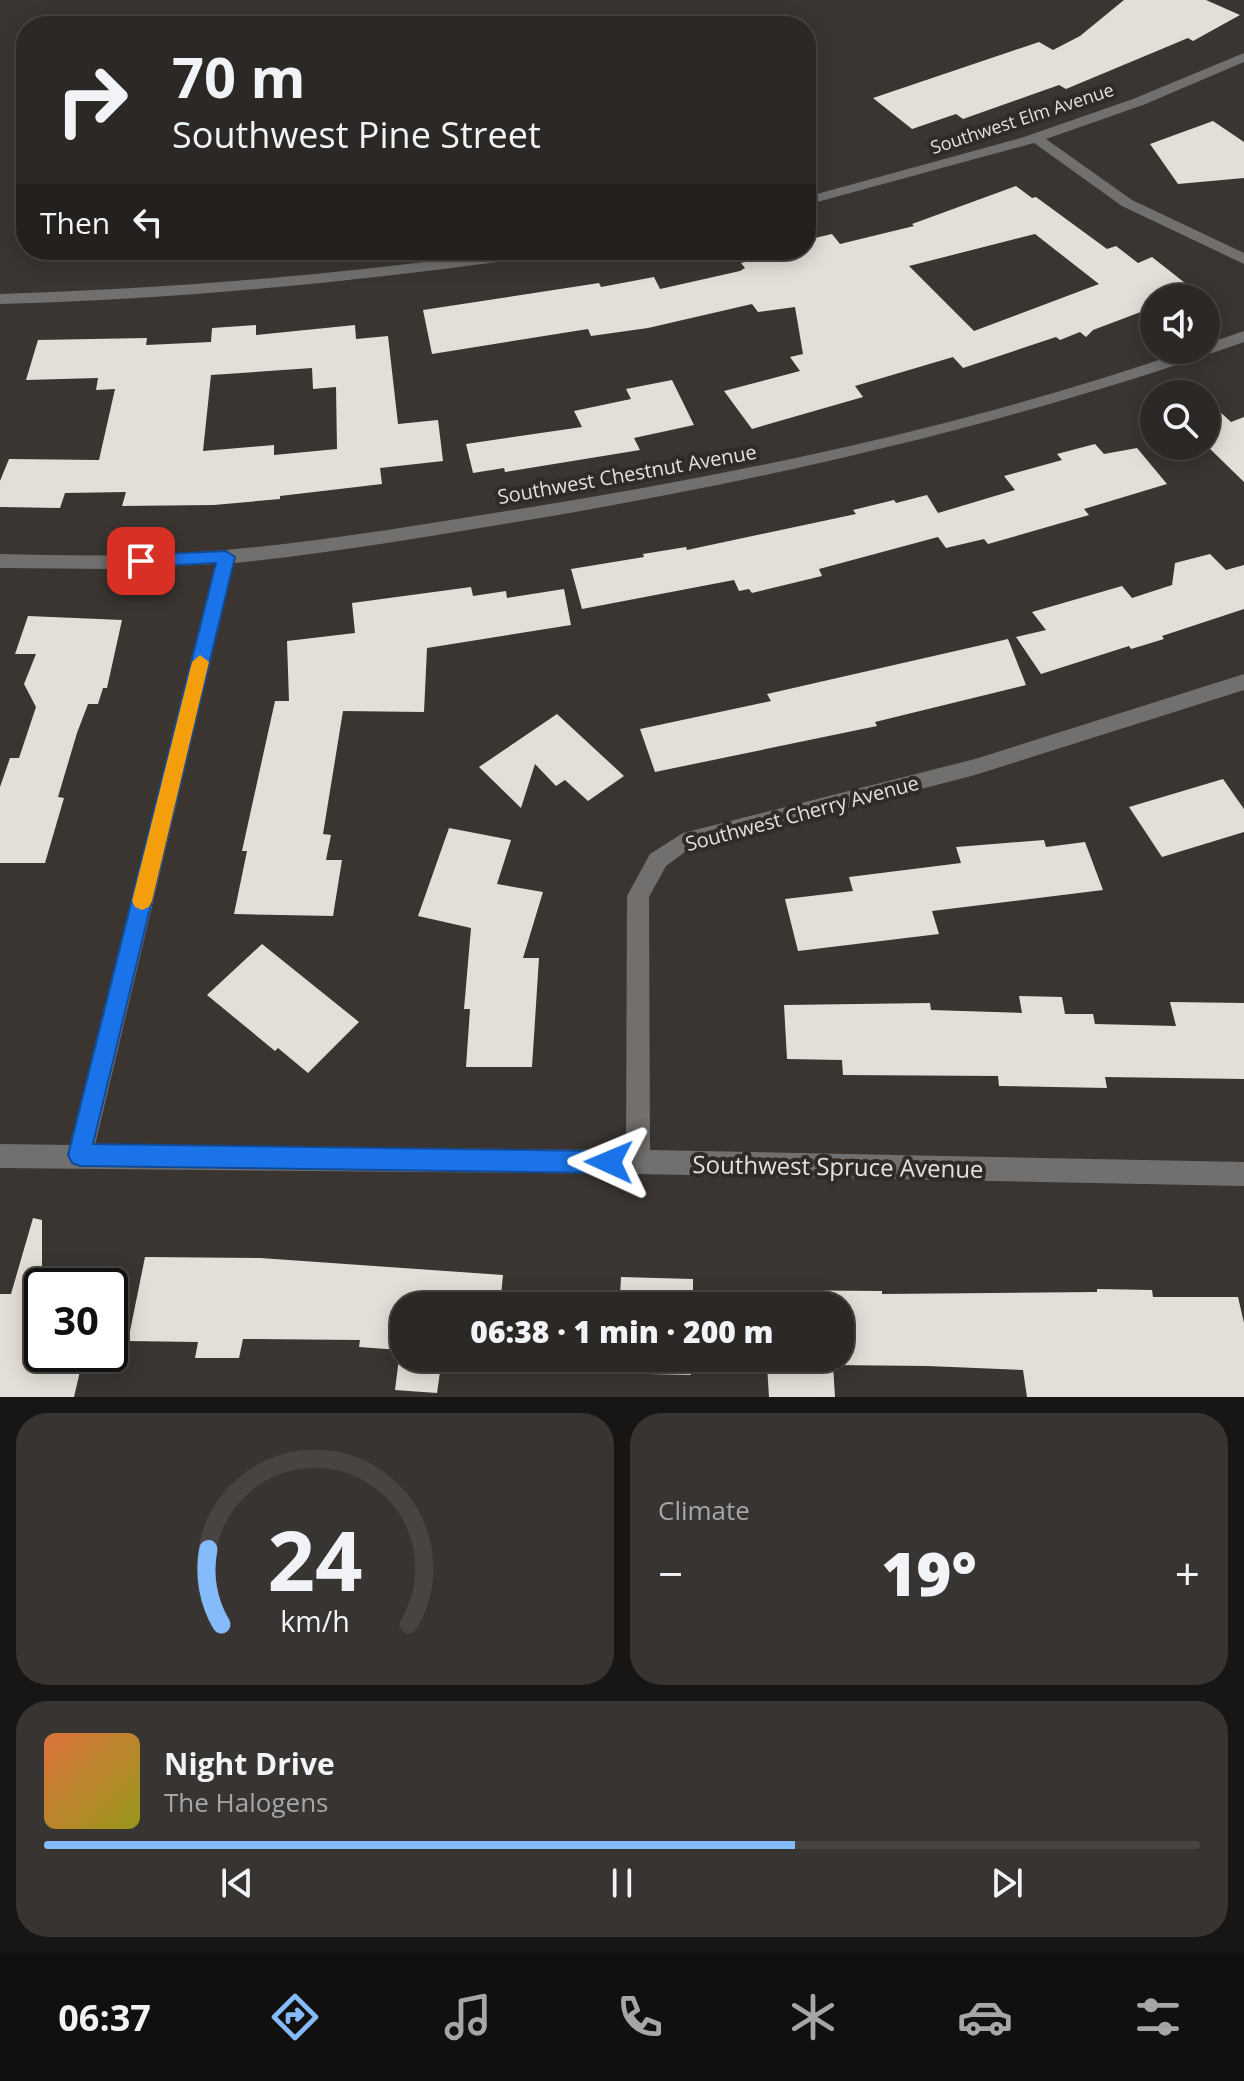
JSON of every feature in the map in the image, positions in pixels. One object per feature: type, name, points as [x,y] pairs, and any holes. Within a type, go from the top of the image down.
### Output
[{"type":"street","name":"Southwest Elm Avenue","points":[[816,198],[1036,138],[1149,97],[1244,57]]},
{"type":"street","points":[[1036,138],[1127,203],[1244,259]]},
{"type":"street","points":[[0,299],[105,296],[297,282],[470,260]]},
{"type":"street","name":"Southwest Chestnut Avenue","points":[[0,561],[87,563],[226,557],[649,495],[795,466],[972,423],[1168,364],[1244,336]]},
{"type":"street","points":[[80,1155],[226,557]]},
{"type":"street","name":"Southwest Cherry Avenue","points":[[638,1162],[638,896],[658,860],[683,842],[975,767],[1244,682]]},
{"type":"street","name":"Southwest Spruce Avenue","points":[[0,1156],[638,1162],[1244,1174]]},
{"type":"building","points":[[1124,0],[1206,0],[1240,15],[1193,41],[1188,38],[1066,89],[1059,85],[963,119],[956,114],[912,129],[873,98],[1039,42],[1053,50],[1080,36]]},
{"type":"building","points":[[1213,121],[1244,142],[1244,178],[1178,184],[1150,144]]},
{"type":"building","points":[[1016,186],[1107,249],[1116,246],[1138,263],[1152,257],[1186,284],[1140,284],[1140,312],[1093,330],[1086,337],[1080,332],[1060,340],[1056,337],[963,368],[953,357],[855,386],[863,397],[752,429],[724,391],[800,371],[790,357],[803,354],[795,307],[758,312],[752,304],[648,328],[591,336],[588,329],[432,354],[423,310],[599,283],[601,287],[654,277],[660,289],[740,271],[745,268],[741,263],[753,260],[816,260],[816,238],[832,234],[840,244],[914,226],[912,224]],"holes":[[[1035,234],[1099,284],[974,331],[909,266]]]},
{"type":"building","points":[[256,325],[256,335],[355,325],[356,339],[388,336],[398,424],[438,420],[443,461],[380,468],[382,484],[280,496],[280,499],[214,505],[122,506],[126,492],[65,493],[60,508],[0,507],[0,481],[9,459],[99,460],[115,389],[96,390],[98,378],[26,380],[38,340],[147,338],[146,345],[211,342],[212,328]],"holes":[[[312,368],[313,389],[336,387],[337,449],[274,455],[274,445],[203,451],[211,375]]]},
{"type":"building","points":[[672,380],[694,425],[634,438],[640,450],[505,472],[504,468],[473,473],[466,444],[582,427],[574,411],[631,399],[626,389]]},
{"type":"building","points":[[1220,412],[1231,422],[1244,417],[1244,482],[1220,459]]},
{"type":"building","points":[[1095,444],[1104,454],[1137,448],[1140,460],[1147,460],[1167,484],[1084,509],[1089,515],[988,544],[984,539],[946,548],[938,537],[819,569],[822,576],[752,593],[749,589],[739,591],[734,580],[582,609],[571,569],[644,557],[643,554],[686,547],[687,550],[856,514],[853,510],[894,500],[896,503],[927,495],[938,513],[1015,490],[1004,476],[1062,460],[1057,454]]},
{"type":"building","points":[[1210,554],[1226,570],[1244,565],[1244,609],[1162,636],[1164,639],[1131,649],[1129,646],[1041,674],[1016,637],[1046,630],[1032,612],[1122,586],[1132,598],[1172,585],[1175,563]]},
{"type":"building","points":[[471,587],[473,596],[506,591],[507,598],[564,589],[571,625],[427,648],[424,712],[343,711],[323,834],[331,835],[326,860],[342,860],[333,916],[234,914],[247,851],[242,851],[275,701],[289,701],[287,641],[355,633],[352,603]]},
{"type":"building","points":[[28,616],[122,620],[107,688],[103,688],[98,704],[88,704],[77,733],[58,797],[64,798],[45,863],[0,863],[0,787],[10,758],[19,758],[36,707],[24,684],[36,654],[15,654]]},
{"type":"building","points":[[1008,639],[1026,685],[875,722],[877,726],[655,772],[640,729],[771,701],[767,694]]},
{"type":"building","points":[[557,714],[624,776],[588,801],[565,780],[556,786],[535,764],[521,808],[479,767]]},
{"type":"building","points":[[1223,779],[1244,809],[1244,832],[1162,857],[1129,807]]},
{"type":"building","points":[[449,828],[511,840],[497,884],[543,892],[523,958],[539,958],[532,1067],[466,1067],[470,1009],[464,1009],[471,928],[418,916]]},
{"type":"building","points":[[1044,840],[1046,847],[1085,842],[1103,890],[932,911],[939,934],[798,951],[785,899],[853,891],[849,877],[961,863],[956,847]]},
{"type":"building","points":[[262,944],[359,1022],[308,1073],[278,1048],[275,1051],[207,995]]},
{"type":"building","points":[[1019,996],[1062,997],[1065,1014],[1093,1014],[1095,1024],[1176,1026],[1170,1002],[1244,1003],[1244,1079],[1105,1077],[1107,1088],[999,1086],[998,1076],[843,1075],[842,1060],[787,1059],[784,1005],[930,1003],[931,1010],[1022,1013]]},
{"type":"building","points":[[33,1218],[42,1220],[42,1268],[24,1268],[24,1372],[80,1372],[74,1397],[0,1397],[0,1294],[11,1294]]},
{"type":"building","points":[[145,1257],[260,1258],[503,1275],[501,1292],[390,1292],[390,1349],[359,1347],[360,1340],[243,1339],[239,1358],[195,1358],[198,1342],[128,1341]]},
{"type":"building","points":[[621,1277],[693,1279],[693,1292],[620,1292]]},
{"type":"building","points":[[765,1290],[882,1291],[882,1294],[1152,1290],[1153,1297],[1238,1297],[1244,1323],[1244,1397],[1027,1397],[1023,1370],[854,1365],[854,1292]]},
{"type":"building","points":[[397,1372],[440,1372],[437,1393],[395,1390]]},
{"type":"building","points":[[562,1372],[691,1372],[691,1375]]},
{"type":"building","points":[[767,1372],[833,1372],[835,1397],[769,1397]]},
{"type":"slow traffic","points":[[142,901],[200,662]]},
{"type":"route","points":[[141,561],[226,557],[80,1155],[609,1162]]}]
